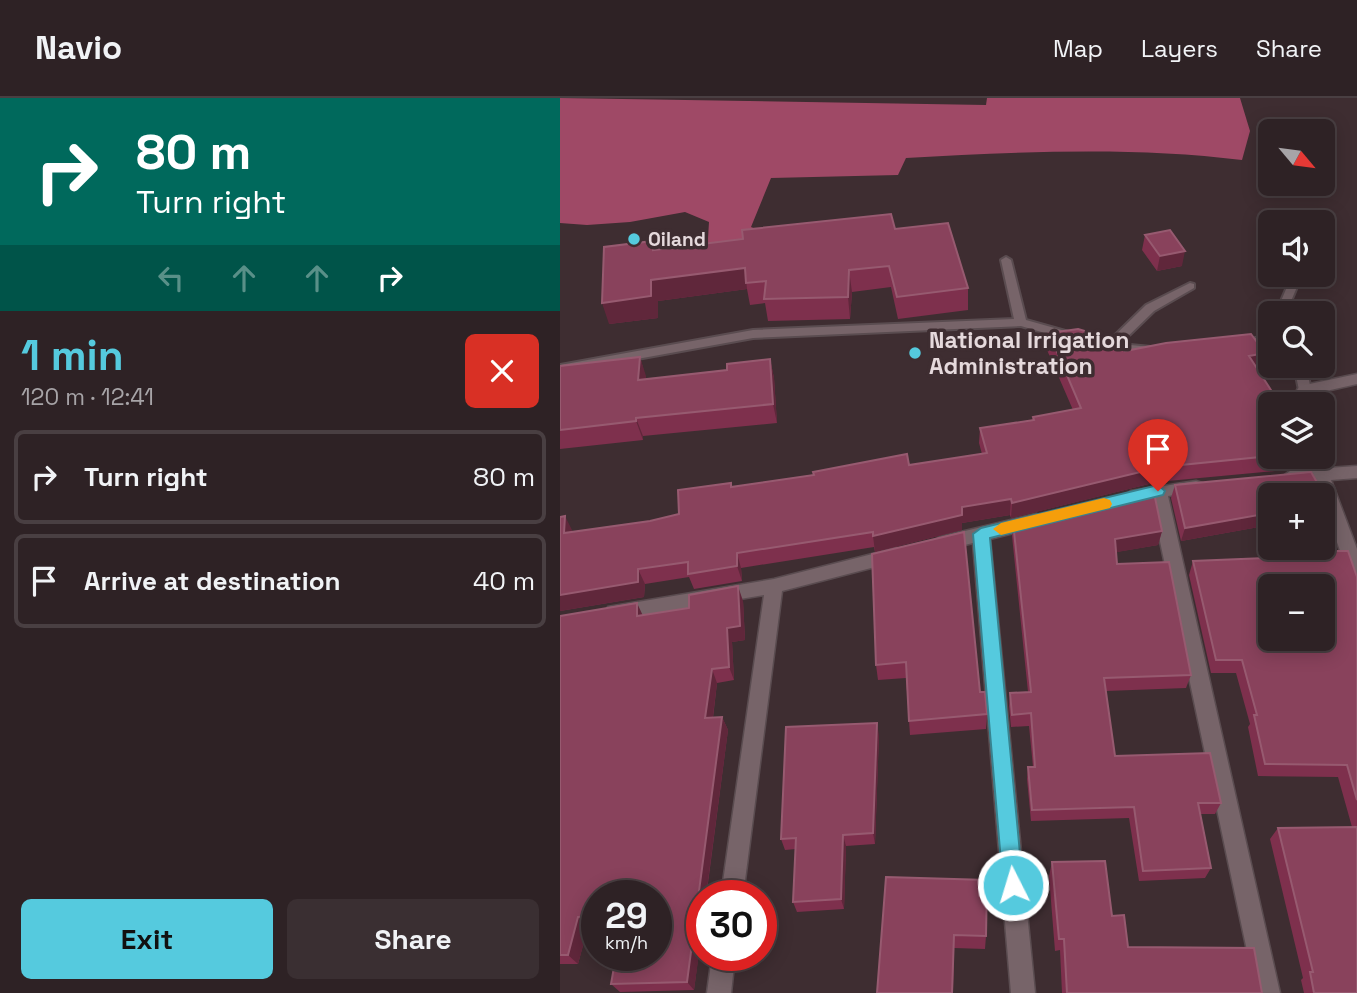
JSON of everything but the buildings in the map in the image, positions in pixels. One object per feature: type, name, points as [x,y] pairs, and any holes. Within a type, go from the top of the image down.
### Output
[{"type":"street","points":[[1320,392],[1357,379]]},
{"type":"street","points":[[1335,468],[1357,472]]},
{"type":"street","points":[[1266,480],[1305,469]]},
{"type":"street","points":[[1320,469],[1357,573]]},
{"type":"street","points":[[1117,501],[1158,491],[1212,485]]},
{"type":"street","points":[[1158,491],[1268,993]]},
{"type":"street","points":[[600,614],[774,586],[1049,517]]},
{"type":"street","points":[[981,534],[1023,993]]},
{"type":"street","points":[[734,880],[774,586]]},
{"type":"street","points":[[719,993],[722,971]]},
{"type":"lane","points":[[1006,260],[1021,322]]},
{"type":"lane","points":[[1109,348],[1150,308],[1189,286]]},
{"type":"lane","points":[[560,369],[753,334],[1021,322],[1084,341]]},
{"type":"lane","points":[[1234,345],[1258,342]]},
{"type":"lane","points":[[1097,344],[1109,348],[1159,352]]},
{"type":"shaded area","points":[[560,98],[986,105],[987,98],[1240,98],[1250,131],[1242,160],[1116,152],[990,154],[906,158],[898,175],[771,178],[751,227],[776,238],[707,254],[709,222],[685,212],[630,222],[587,225],[560,223]]},
{"type":"slow traffic","points":[[1001,529],[1104,504]]},
{"type":"place","name":"Oiland","points":[[634,239]]},
{"type":"place","name":"National Irrigation Administration","points":[[915,353]]},
{"type":"route","points":[[1013,885],[981,534],[1158,491]]}]
